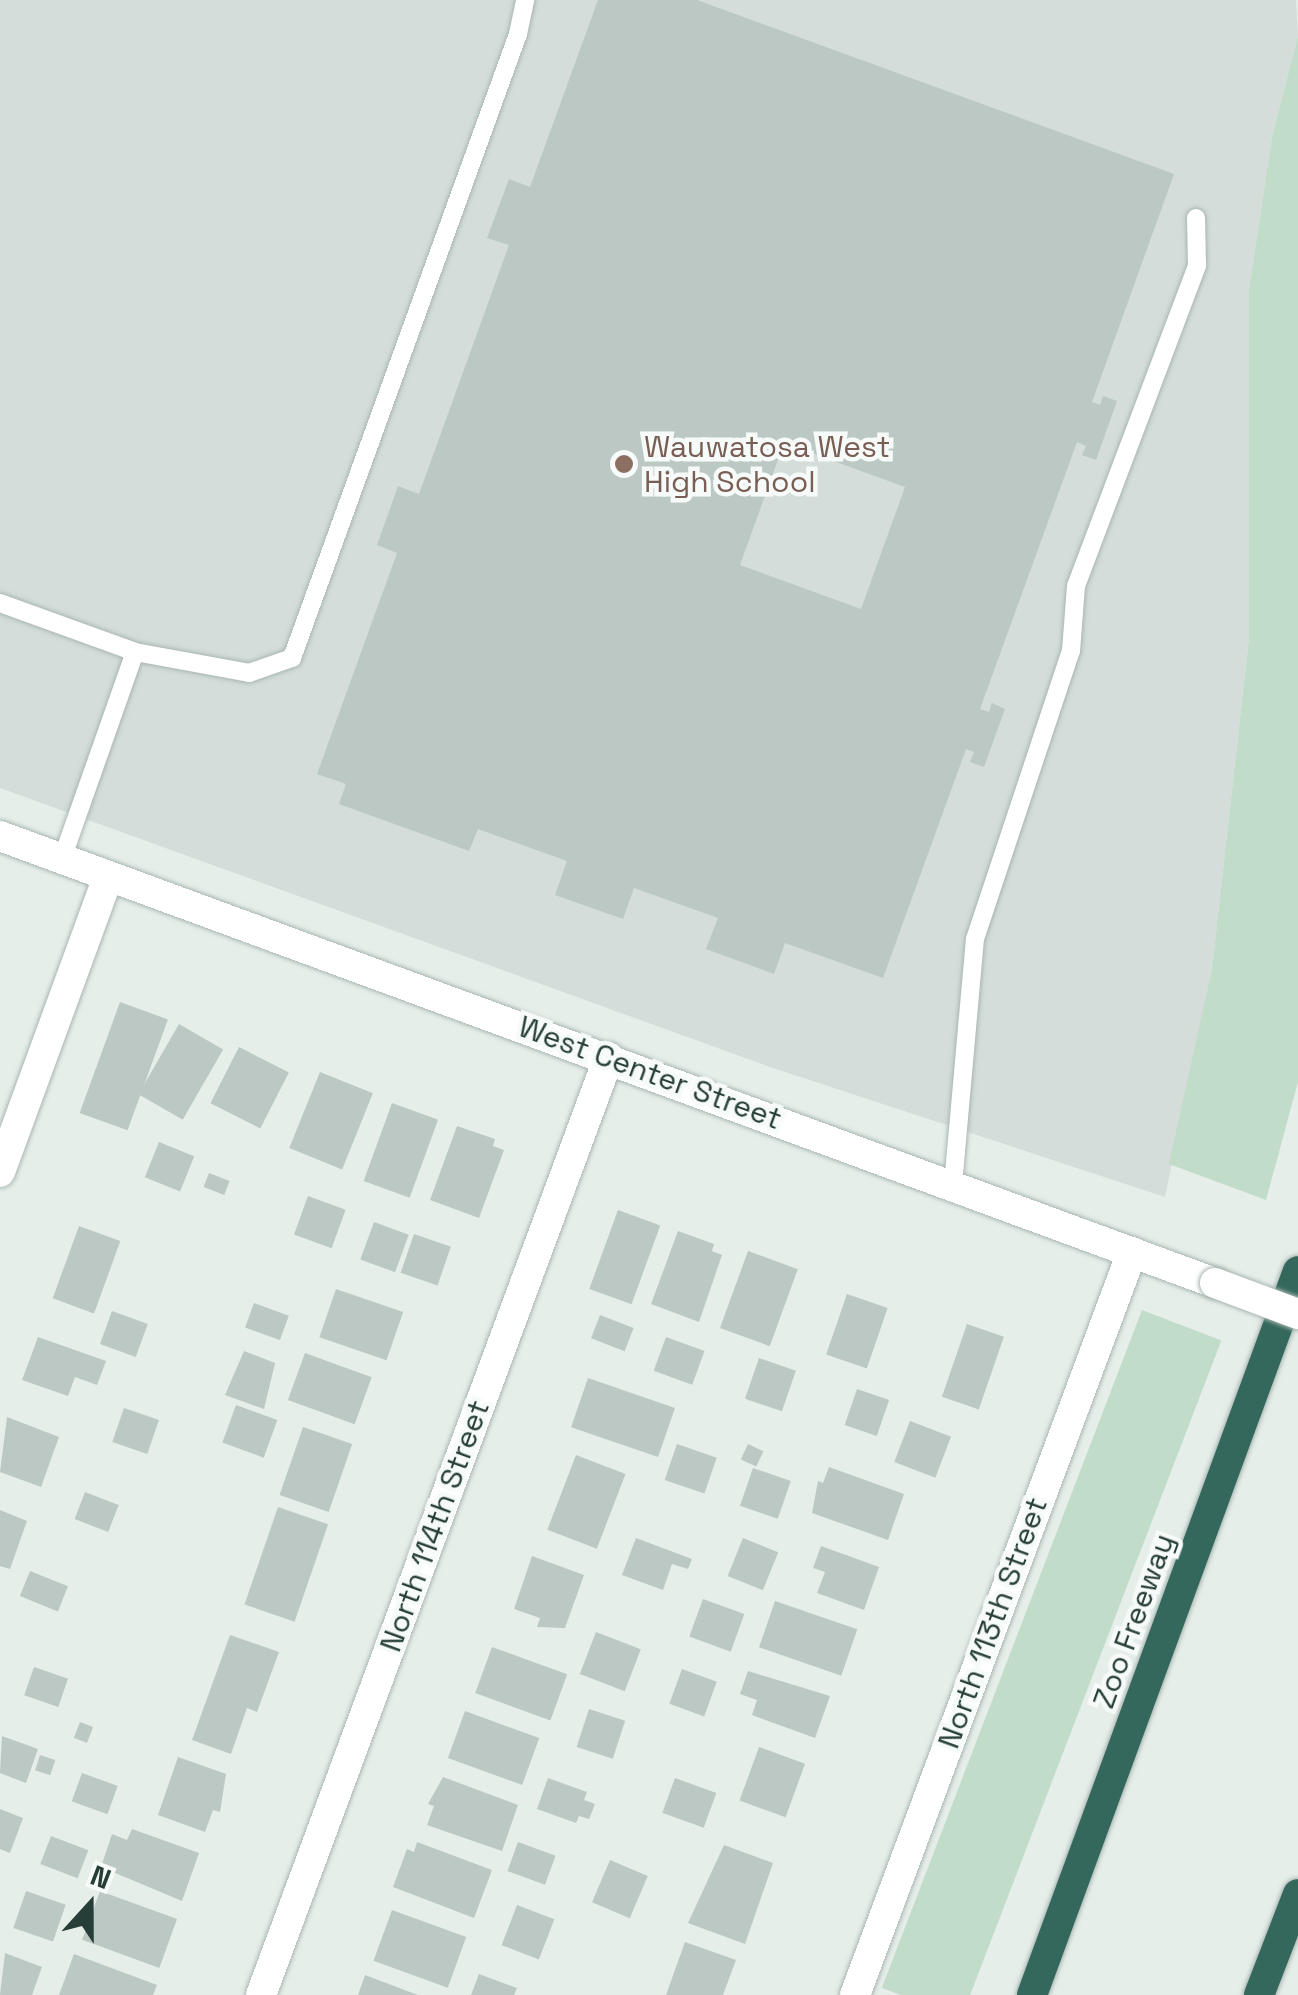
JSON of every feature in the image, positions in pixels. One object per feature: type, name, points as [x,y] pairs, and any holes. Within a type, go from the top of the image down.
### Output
[{"type":"highway","name":"Zoo Freeway","points":[[1032,1995],[1298,1271]]},
{"type":"highway","points":[[1260,1995],[1298,1894]]},
{"type":"highway","points":[[1271,1995],[1298,1913]]},
{"type":"street","name":"West Center Street","points":[[0,836],[609,1057],[1298,1314]]},
{"type":"street","points":[[0,1172],[108,877]]},
{"type":"street","name":"North 114th Street","points":[[261,1995],[609,1057]]},
{"type":"street","name":"North 113th Street","points":[[855,1995],[1132,1252]]},
{"type":"lane","points":[[0,604],[136,652],[249,673],[292,658],[518,34],[525,0]]},
{"type":"lane","points":[[953,1185],[975,940],[1072,651],[1076,586],[1197,264],[1196,218]]},
{"type":"lane","points":[[62,859],[136,652]]},
{"type":"shaded area","name":"Wauwatosa West High School","points":[[0,0],[1296,0],[1298,36],[1272,137],[1249,290],[1249,638],[1212,969],[1165,1197],[770,1067],[0,788]]},
{"type":"green space","points":[[1298,36],[1298,1082],[1266,1200],[1169,1164],[1212,969],[1249,638],[1249,290],[1272,137]]},
{"type":"green space","points":[[1142,1310],[1221,1340],[970,1995],[901,1995],[882,1988]]},
{"type":"building","points":[[598,0],[697,0],[1174,174],[1092,402],[1100,405],[1103,396],[1117,401],[1096,460],[1082,455],[1086,446],[1077,442],[980,709],[989,712],[992,703],[1005,709],[984,767],[970,762],[974,752],[966,749],[883,978],[785,943],[774,974],[706,949],[718,918],[634,888],[623,919],[555,895],[567,861],[478,829],[469,851],[339,804],[346,784],[317,774],[397,553],[377,545],[398,486],[419,494],[509,245],[487,238],[509,179],[530,187]],"holes":[[[784,443],[905,487],[861,609],[740,565]]]},
{"type":"building","points":[[120,1002],[168,1019],[128,1130],[80,1113]]},
{"type":"building","points":[[179,1024],[223,1050],[183,1120],[138,1094]]},
{"type":"building","points":[[239,1047],[289,1072],[260,1129],[210,1103]]},
{"type":"building","points":[[320,1072],[373,1093],[342,1169],[289,1148]]},
{"type":"building","points":[[392,1103],[438,1120],[410,1198],[364,1181]]},
{"type":"building","points":[[457,1126],[495,1139],[493,1146],[504,1150],[479,1218],[430,1200]]},
{"type":"building","points":[[159,1142],[194,1156],[180,1191],[145,1177]]},
{"type":"building","points":[[209,1173],[230,1181],[224,1195],[204,1187]]},
{"type":"building","points":[[308,1196],[346,1210],[332,1248],[294,1235]]},
{"type":"building","points":[[618,1210],[660,1225],[632,1304],[589,1289]]},
{"type":"building","points":[[374,1222],[409,1235],[395,1272],[360,1260]]},
{"type":"building","points":[[79,1226],[120,1241],[94,1313],[53,1298]]},
{"type":"building","points":[[678,1231],[714,1244],[712,1251],[722,1255],[699,1322],[651,1304]]},
{"type":"building","points":[[414,1234],[451,1247],[438,1285],[401,1273]]},
{"type":"building","points":[[748,1251],[798,1269],[770,1346],[720,1328]]},
{"type":"building","points":[[336,1289],[403,1312],[387,1360],[319,1337]]},
{"type":"building","points":[[847,1294],[888,1308],[867,1369],[826,1355]]},
{"type":"building","points":[[254,1303],[289,1316],[280,1340],[245,1327]]},
{"type":"building","points":[[112,1311],[148,1324],[136,1357],[100,1344]]},
{"type":"building","points":[[600,1315],[634,1328],[625,1351],[591,1338]]},
{"type":"building","points":[[967,1324],[1004,1337],[979,1410],[942,1397]]},
{"type":"building","points":[[38,1337],[106,1361],[97,1385],[75,1377],[68,1396],[22,1380]]},
{"type":"building","points":[[666,1337],[705,1351],[692,1385],[654,1371]]},
{"type":"building","points":[[244,1351],[275,1363],[264,1409],[225,1395]]},
{"type":"building","points":[[305,1353],[372,1377],[355,1424],[288,1400]]},
{"type":"building","points":[[759,1358],[796,1371],[782,1411],[745,1399]]},
{"type":"building","points":[[588,1378],[675,1408],[658,1457],[571,1427]]},
{"type":"building","points":[[857,1389],[889,1400],[877,1436],[845,1425]]},
{"type":"building","points":[[236,1405],[277,1420],[264,1458],[222,1443]]},
{"type":"building","points":[[124,1408],[159,1420],[147,1454],[112,1442]]},
{"type":"building","points":[[7,1417],[59,1437],[41,1487],[0,1472]]},
{"type":"building","points":[[910,1421],[951,1437],[935,1478],[894,1462]]},
{"type":"building","points":[[303,1427],[352,1444],[329,1512],[280,1495]]},
{"type":"building","points":[[677,1444],[717,1458],[704,1494],[665,1480]]},
{"type":"building","points":[[748,1444],[763,1451],[756,1467],[741,1459]]},
{"type":"building","points":[[576,1455],[625,1474],[597,1549],[547,1530]]},
{"type":"building","points":[[829,1467],[904,1494],[888,1540],[812,1513],[818,1481],[823,1483]]},
{"type":"building","points":[[753,1468],[791,1481],[778,1519],[740,1506]]},
{"type":"building","points":[[85,1492],[119,1505],[108,1532],[75,1519]]},
{"type":"building","points":[[278,1507],[328,1524],[295,1622],[244,1604]]},
{"type":"building","points":[[0,1510],[27,1521],[10,1569],[0,1566]]},
{"type":"building","points":[[636,1538],[692,1559],[688,1569],[672,1564],[663,1590],[622,1575]]},
{"type":"building","points":[[743,1538],[778,1552],[763,1590],[728,1576]]},
{"type":"building","points":[[821,1546],[879,1567],[864,1610],[817,1593],[825,1572],[813,1568]]},
{"type":"building","points":[[532,1556],[584,1575],[565,1628],[537,1627],[540,1618],[514,1609]]},
{"type":"building","points":[[30,1571],[68,1586],[58,1611],[20,1596]]},
{"type":"building","points":[[703,1599],[744,1614],[731,1652],[689,1637]]},
{"type":"building","points":[[775,1601],[857,1629],[841,1676],[759,1647]]},
{"type":"building","points":[[596,1632],[641,1649],[625,1691],[580,1674]]},
{"type":"building","points":[[230,1635],[279,1652],[257,1712],[247,1708],[231,1754],[192,1740]]},
{"type":"building","points":[[492,1647],[567,1674],[550,1720],[475,1693]]},
{"type":"building","points":[[34,1667],[68,1679],[58,1707],[24,1695]]},
{"type":"building","points":[[682,1669],[717,1682],[704,1716],[669,1704]]},
{"type":"building","points":[[748,1671],[830,1696],[815,1738],[752,1715],[757,1700],[740,1694]]},
{"type":"building","points":[[589,1709],[625,1721],[613,1759],[577,1747]]},
{"type":"building","points":[[465,1711],[539,1738],[522,1785],[448,1758]]},
{"type":"building","points":[[80,1722],[93,1727],[87,1743],[74,1738]]},
{"type":"building","points":[[2,1736],[38,1749],[26,1783],[0,1773]]},
{"type":"building","points":[[759,1747],[805,1764],[786,1817],[740,1801]]},
{"type":"building","points":[[40,1755],[55,1760],[50,1775],[35,1770]]},
{"type":"building","points":[[178,1757],[226,1774],[220,1812],[213,1810],[205,1832],[158,1815]]},
{"type":"building","points":[[82,1773],[118,1786],[107,1814],[72,1801]]},
{"type":"building","points":[[443,1777],[518,1805],[502,1851],[427,1825],[434,1806],[428,1804]]},
{"type":"building","points":[[548,1778],[587,1792],[584,1800],[595,1804],[589,1819],[579,1816],[576,1823],[537,1809]]},
{"type":"building","points":[[675,1778],[716,1793],[704,1828],[662,1813]]},
{"type":"building","points":[[0,1809],[23,1818],[10,1853],[0,1849]]},
{"type":"building","points":[[132,1829],[199,1853],[182,1901],[101,1867],[112,1834],[127,1840]]},
{"type":"building","points":[[51,1836],[88,1850],[78,1878],[40,1864]]},
{"type":"building","points":[[417,1842],[492,1870],[474,1918],[393,1887],[407,1849],[414,1852]]},
{"type":"building","points":[[518,1842],[556,1856],[545,1885],[507,1871]]},
{"type":"building","points":[[724,1845],[773,1863],[745,1944],[688,1923]]},
{"type":"building","points":[[610,1860],[648,1876],[630,1918],[592,1902]]},
{"type":"building","points":[[26,1891],[66,1905],[53,1942],[13,1928]]},
{"type":"building","points":[[100,1891],[177,1919],[159,1968],[82,1940]]},
{"type":"building","points":[[517,1905],[554,1919],[539,1959],[502,1945]]},
{"type":"building","points":[[392,1910],[466,1937],[448,1988],[374,1961]]},
{"type":"building","points":[[685,1942],[736,1960],[723,1995],[666,1995]]},
{"type":"building","points":[[5,1953],[42,1967],[32,1995],[0,1995]]},
{"type":"building","points":[[74,1954],[157,1985],[153,1995],[59,1995]]},
{"type":"building","points":[[479,1974],[517,1988],[514,1995],[471,1995]]},
{"type":"building","points":[[365,1975],[418,1995],[358,1995]]},
{"type":"place","name":"Wauwatosa West High School","points":[[624,464]]}]
